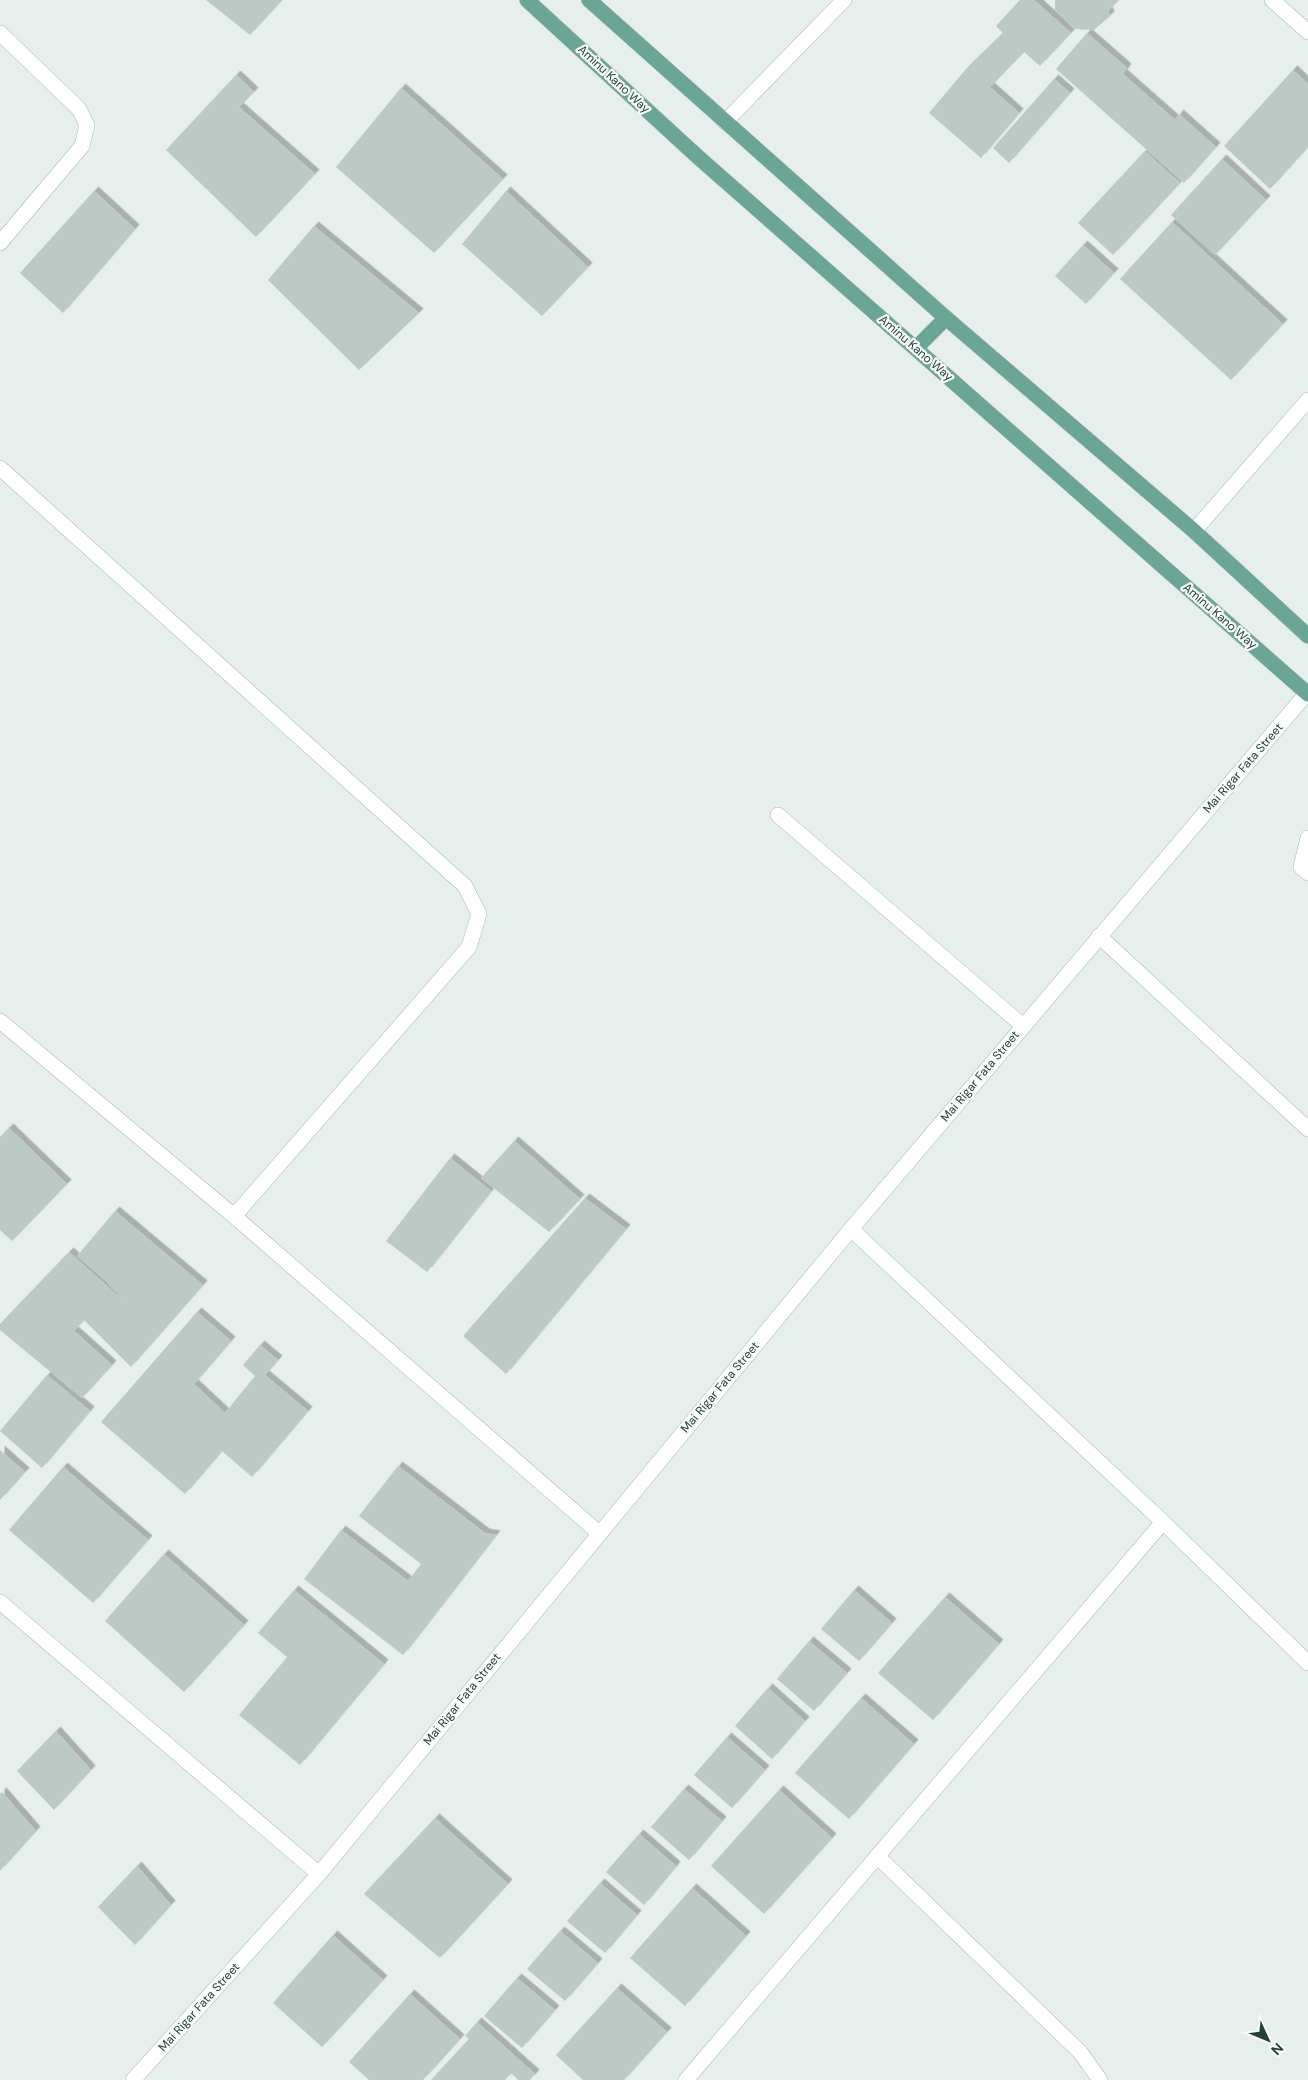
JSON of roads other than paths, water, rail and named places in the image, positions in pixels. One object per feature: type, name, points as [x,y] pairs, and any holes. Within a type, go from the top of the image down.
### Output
[{"type":"main road","name":"Aminu Kano Way","points":[[527,0],[698,157],[1308,694]]},
{"type":"main road","points":[[589,0],[946,318],[1194,531],[1308,636]]},
{"type":"main road","points":[[916,348],[946,318]]},
{"type":"street","points":[[725,122],[844,0]]},
{"type":"street","points":[[1272,0],[1308,32]]},
{"type":"street","points":[[0,33],[79,108],[87,125],[82,146],[0,243]]},
{"type":"street","points":[[1194,531],[1308,400]]},
{"type":"street","points":[[0,468],[465,886],[479,914],[469,947],[234,1216]]},
{"type":"street","name":"Mai Rigar Fata Street","points":[[133,2080],[319,1874],[850,1229],[1308,694]]},
{"type":"street","points":[[778,816],[1023,1026]]},
{"type":"street","points":[[1308,838],[1301,867],[1308,873]]},
{"type":"street","points":[[1099,936],[1308,1129]]},
{"type":"street","points":[[0,1021],[234,1216],[599,1534]]},
{"type":"street","points":[[850,1229],[1163,1522],[1308,1663]]},
{"type":"street","points":[[686,2080],[1163,1522]]},
{"type":"street","points":[[0,1602],[319,1874]]},
{"type":"street","points":[[877,1856],[1080,2052],[1100,2080]]}]
